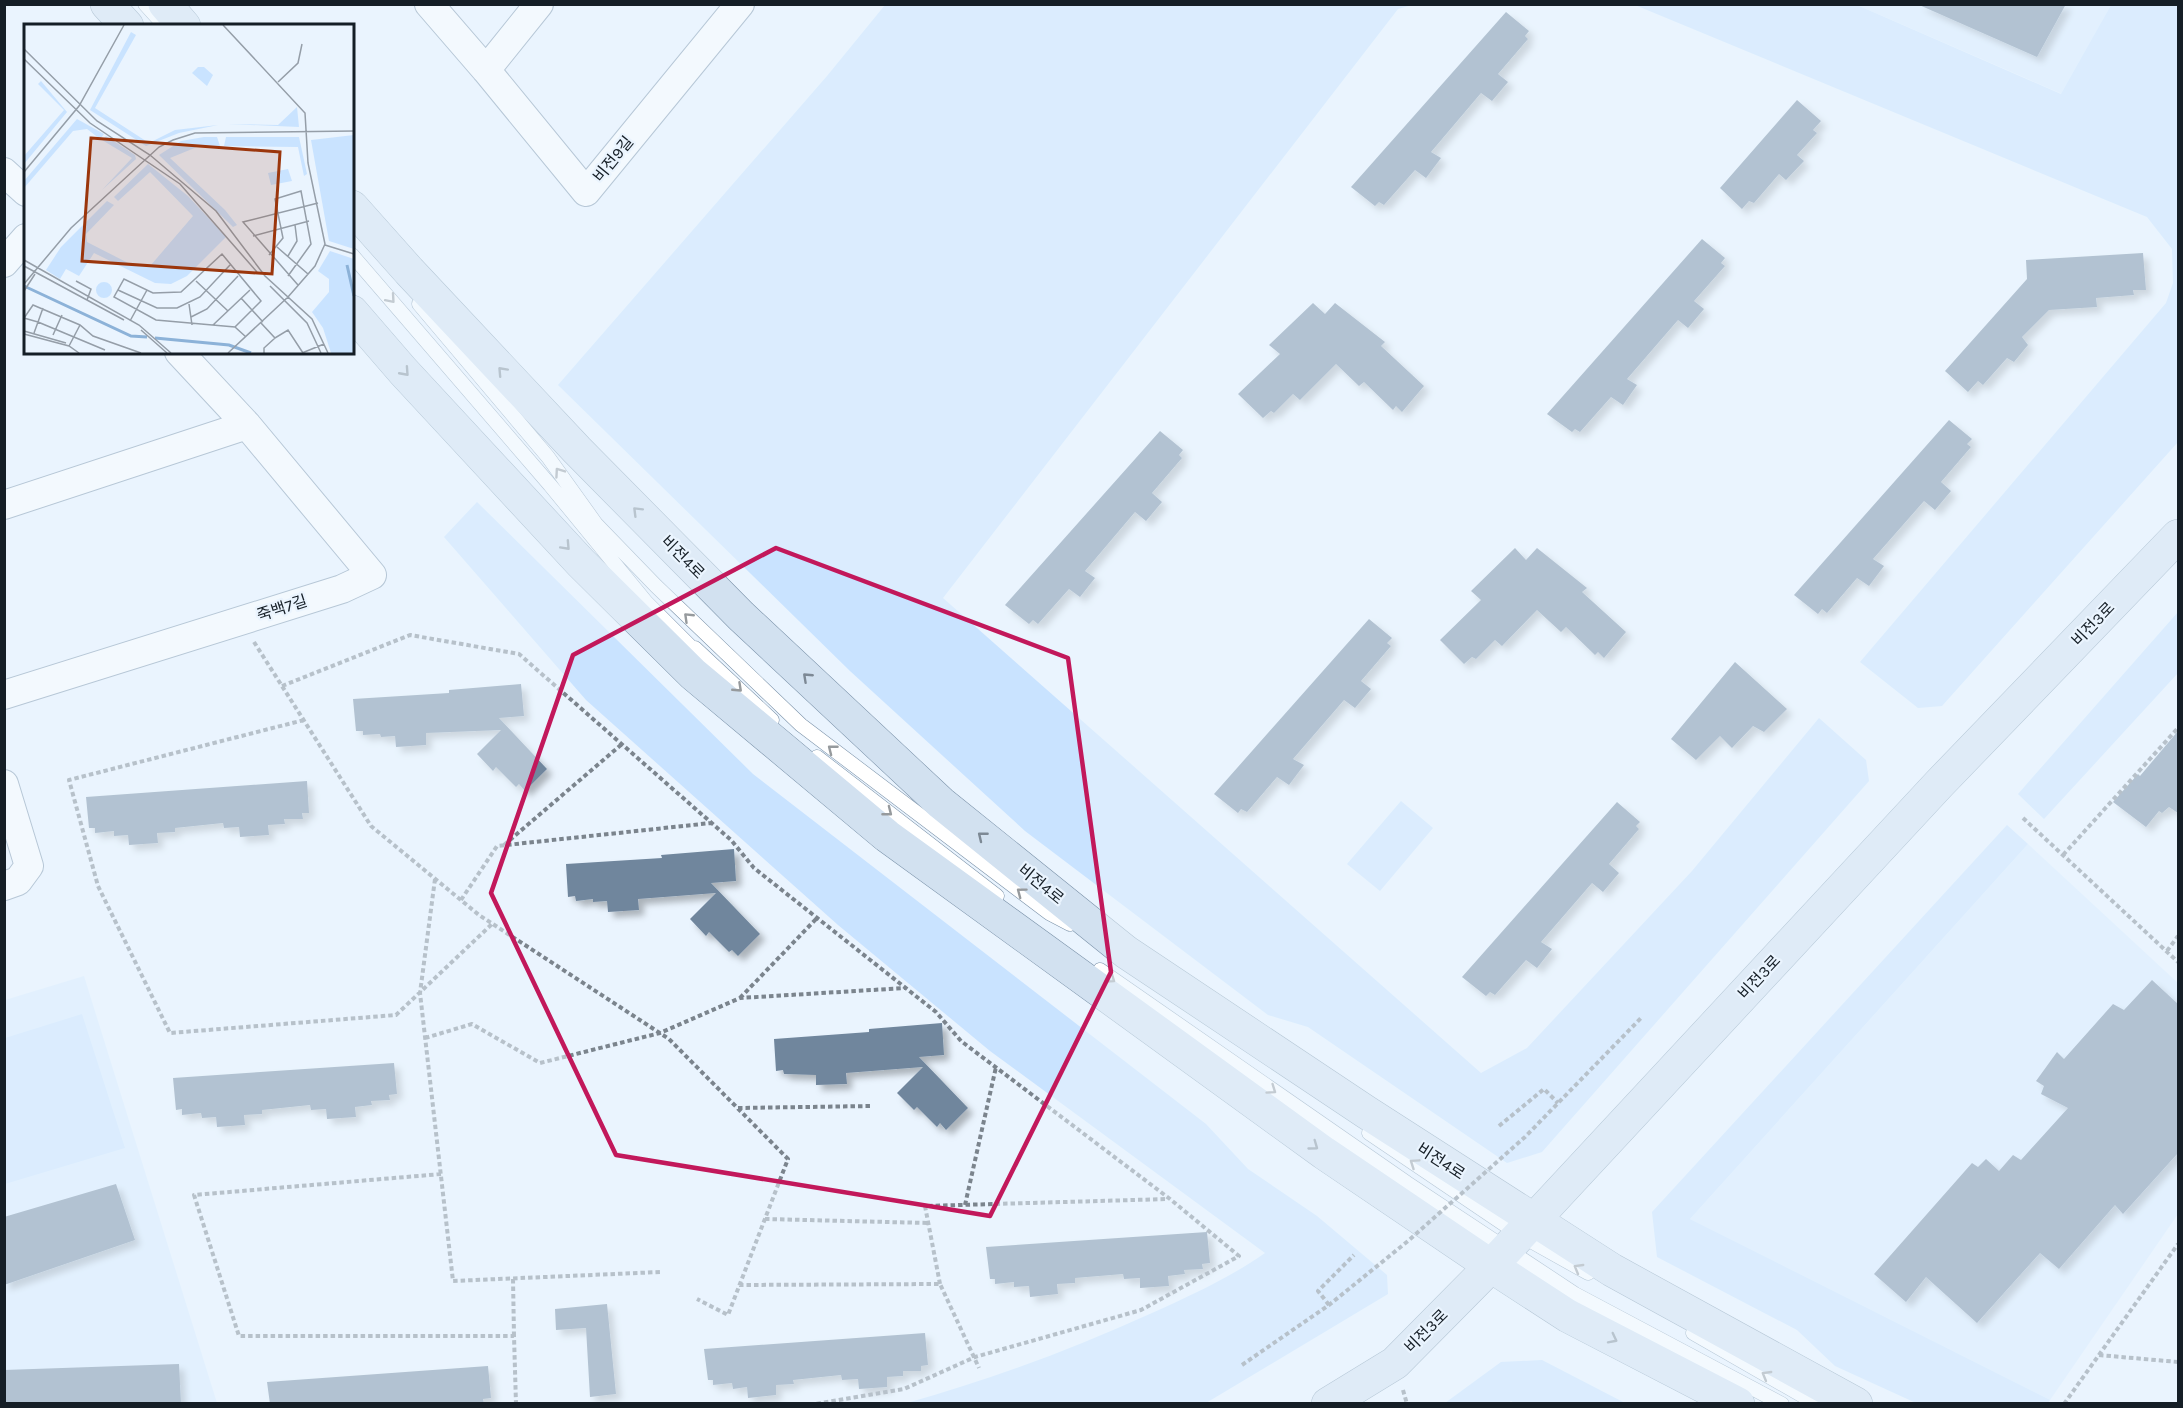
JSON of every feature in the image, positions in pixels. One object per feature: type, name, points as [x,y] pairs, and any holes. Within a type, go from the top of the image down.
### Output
[{"type":"main road","points":[[165,4],[182,24]]},
{"type":"main road","name":"비전4로","points":[[359,215],[409,272],[577,450],[741,616],[941,803],[1112,949],[1366,1112],[1513,1242],[1568,1316],[1738,1404]]},
{"type":"main road","name":"비전4로","points":[[354,314],[581,563],[693,674],[886,836],[1324,1153],[1513,1242],[1612,1270],[1856,1404]]},
{"type":"main road","name":"비전3로","points":[[1328,1404],[1395,1363],[1513,1242],[1939,784],[2178,536]]},
{"type":"street","name":"비전9길","points":[[429,4],[586,192],[740,4]]},
{"type":"street","points":[[486,70],[539,4]]},
{"type":"street","points":[[4,172],[24,190]]},
{"type":"street","points":[[4,263],[24,240]]},
{"type":"street","name":"죽백7길","points":[[4,695],[342,589],[372,575],[247,425],[181,354]]},
{"type":"street","points":[[4,505],[247,425]]},
{"type":"street","points":[[4,784],[28,866],[18,881],[4,886]]},
{"type":"lane","points":[[128,16],[158,24]]},
{"type":"lane","points":[[359,215],[407,289],[548,457],[596,524],[656,586],[801,726],[1078,933]]},
{"type":"lane","points":[[354,257],[543,476],[646,602],[780,727]]},
{"type":"lane","points":[[694,648],[732,706]]},
{"type":"lane","points":[[807,749],[1008,905]]},
{"type":"lane","points":[[1049,913],[1112,949],[1243,1047]]},
{"type":"lane","points":[[1085,960],[1397,1176],[1513,1242],[1602,1281]]},
{"type":"lane","points":[[1359,1126],[1513,1242],[1575,1294],[1782,1404]]},
{"type":"lane","points":[[1684,1328],[1817,1404]]},
{"type":"path","points":[[241,621],[371,826],[492,924],[669,1039],[788,1159],[728,1315],[697,1299]]},
{"type":"path","points":[[282,686],[410,635],[519,654],[731,840],[754,868],[936,1012],[961,1041],[1170,1199],[1239,1256],[1142,1310],[975,1357],[904,1389],[815,1404]]},
{"type":"path","points":[[304,720],[69,780],[98,886],[170,1033],[396,1015],[492,924]]},
{"type":"path","points":[[2063,855],[2178,728]]},
{"type":"path","points":[[504,845],[622,744]]},
{"type":"path","points":[[2023,818],[2178,962]]},
{"type":"path","points":[[461,900],[497,846],[712,823]]},
{"type":"path","points":[[435,878],[420,993],[453,1281],[660,1272]]},
{"type":"path","points":[[740,998],[817,918]]},
{"type":"path","points":[[2167,951],[2178,936]]},
{"type":"path","points":[[425,1038],[472,1024],[540,1063],[660,1033],[740,998],[906,988]]},
{"type":"path","points":[[1242,1365],[1329,1305],[1408,1241],[1525,1137],[1641,1018]]},
{"type":"path","points":[[965,1205],[996,1067]]},
{"type":"path","points":[[1499,1126],[1544,1089],[1558,1103]]},
{"type":"path","points":[[737,1108],[872,1106]]},
{"type":"path","points":[[441,1174],[194,1195],[239,1336],[514,1336]]},
{"type":"path","points":[[980,1368],[940,1284],[925,1206],[1170,1199]]},
{"type":"path","points":[[765,1219],[928,1223]]},
{"type":"path","points":[[2064,1404],[2178,1244]]},
{"type":"path","points":[[1329,1305],[1318,1291],[1354,1255]]},
{"type":"path","points":[[513,1279],[516,1404]]},
{"type":"path","points":[[739,1286],[940,1284]]},
{"type":"path","points":[[2099,1355],[2178,1362]]},
{"type":"highlighted area","points":[[776,548],[1068,658],[1111,972],[990,1216],[616,1155],[491,893],[573,655]]},
{"type":"shaded area","points":[[885,5],[1412,5],[1398,9],[943,598],[1481,1073],[1527,1048],[1692,871],[1819,718],[1866,760],[1869,781],[1542,1152],[1507,1163],[1308,1027],[1268,1015],[1025,831],[850,671],[558,385],[827,76]]},
{"type":"shaded area","points":[[1635,5],[1857,5],[2061,94],[2111,5],[2178,5],[2178,442],[1942,706],[1918,708],[1860,662],[2166,303],[2173,283],[2172,249],[2147,217]]},
{"type":"shaded area","points":[[1857,5],[2111,5],[2062,94]]},
{"type":"shaded area","points":[[477,502],[753,774],[1206,1124],[1248,1169],[1317,1216],[1387,1275],[1388,1294],[1206,1403],[907,1403],[1001,1374],[1092,1339],[1195,1293],[1265,1253],[990,1051],[838,925],[586,700],[444,537]]},
{"type":"shaded area","points":[[2178,612],[2178,673],[2044,819],[2018,794]]},
{"type":"shaded area","points":[[1401,801],[1433,828],[1380,891],[1347,864]]},
{"type":"shaded area","points":[[2007,825],[2028,844],[1690,1219],[2050,1400],[2047,1404],[1916,1403],[1835,1366],[1797,1330],[1657,1257],[1652,1212]]},
{"type":"shaded area","points":[[2028,844],[2178,983],[2178,1214],[2048,1403],[1690,1219]]},
{"type":"shaded area","points":[[84,976],[217,1403],[5,1404],[5,1000]]},
{"type":"shaded area","points":[[82,1014],[125,1148],[5,1184],[5,1038]]},
{"type":"shaded area","points":[[1542,1360],[1625,1403],[1516,1404],[1511,1401],[1507,1404],[1445,1403],[1501,1362]]},
{"type":"building","points":[[1917,4],[2066,4],[2037,57]]},
{"type":"building","points":[[1506,12],[1529,31],[1525,36],[1528,39],[1498,74],[1508,82],[1492,101],[1481,93],[1431,152],[1441,158],[1426,178],[1415,170],[1384,205],[1379,202],[1375,206],[1351,187]]},
{"type":"building","points":[[1797,100],[1821,121],[1813,130],[1817,133],[1797,155],[1804,161],[1786,180],[1779,174],[1754,203],[1749,201],[1742,209],[1720,188]]},
{"type":"building","points":[[1702,239],[1725,258],[1721,263],[1725,266],[1694,301],[1704,309],[1688,328],[1678,320],[1627,379],[1637,385],[1623,405],[1611,397],[1580,432],[1575,429],[1572,432],[1547,414]]},
{"type":"building","points":[[2143,253],[2146,290],[2133,290],[2134,295],[2096,298],[2097,307],[2049,310],[2022,337],[2028,345],[2014,362],[2007,358],[1983,385],[1978,381],[1968,392],[1945,371],[2027,279],[2026,260]]},
{"type":"building","points":[[1313,303],[1325,314],[1335,303],[1385,342],[1381,346],[1424,386],[1402,412],[1396,406],[1393,410],[1364,382],[1359,386],[1336,364],[1300,400],[1293,394],[1274,413],[1271,411],[1263,418],[1238,394],[1280,354],[1269,345]]},
{"type":"building","points":[[1949,420],[1972,439],[1967,444],[1971,447],[1941,482],[1951,491],[1935,510],[1924,501],[1873,559],[1884,566],[1869,586],[1857,578],[1827,613],[1822,609],[1818,614],[1794,595]]},
{"type":"building","points":[[1160,431],[1183,450],[1179,455],[1182,458],[1152,493],[1162,502],[1146,521],[1135,512],[1085,571],[1095,578],[1080,597],[1069,589],[1038,624],[1033,620],[1029,624],[1005,605]]},
{"type":"building","points":[[1515,548],[1526,560],[1537,548],[1587,588],[1582,592],[1626,632],[1604,658],[1598,652],[1595,655],[1566,627],[1561,632],[1537,610],[1502,646],[1495,640],[1476,659],[1472,657],[1464,664],[1440,640],[1481,600],[1471,591]]},
{"type":"building","points":[[1369,619],[1392,638],[1387,643],[1391,646],[1361,681],[1371,689],[1355,708],[1344,700],[1293,759],[1304,765],[1289,785],[1277,777],[1247,812],[1241,809],[1238,813],[1214,794]]},
{"type":"building","points":[[1735,662],[1787,709],[1764,732],[1753,726],[1732,748],[1720,736],[1696,760],[1671,739]]},
{"type":"building","points":[[521,684],[524,716],[499,718],[547,769],[525,791],[519,784],[516,787],[496,767],[493,771],[477,754],[501,730],[426,733],[426,745],[396,747],[395,736],[363,735],[363,731],[356,731],[353,699],[449,693],[449,690]]},
{"type":"building","points":[[2178,731],[2178,813],[2169,807],[2162,813],[2159,811],[2146,827],[2113,802],[2138,774],[2140,776]]},
{"type":"building","points":[[307,781],[309,813],[302,813],[303,819],[284,819],[285,824],[268,825],[269,835],[240,837],[239,827],[224,828],[223,823],[175,828],[175,832],[157,833],[158,843],[129,845],[128,835],[114,836],[114,831],[95,833],[95,828],[89,828],[86,797]]},
{"type":"building","points":[[1617,802],[1640,822],[1636,826],[1639,829],[1609,864],[1619,873],[1603,892],[1592,883],[1541,942],[1552,949],[1537,968],[1526,960],[1495,995],[1490,992],[1486,996],[1462,977]]},
{"type":"building","points":[[734,849],[736,881],[711,883],[760,934],[738,956],[732,950],[729,952],[709,932],[706,936],[690,919],[716,893],[638,899],[639,910],[608,912],[607,901],[593,902],[593,899],[576,901],[575,896],[568,897],[566,864],[662,858],[661,855]]},
{"type":"building","points":[[2152,980],[2178,1004],[2178,1153],[2123,1214],[2115,1205],[2059,1269],[2040,1253],[1977,1323],[1926,1277],[1906,1302],[1874,1274],[1972,1163],[1978,1167],[1986,1159],[1999,1171],[2013,1155],[2021,1160],[2068,1108],[2041,1094],[2044,1086],[2036,1081],[2057,1052],[2064,1059],[2113,1004],[2124,1010]]},
{"type":"building","points":[[942,1023],[944,1055],[919,1057],[968,1108],[946,1130],[940,1123],[937,1127],[917,1107],[914,1110],[897,1093],[923,1067],[846,1073],[847,1084],[816,1085],[816,1075],[784,1074],[783,1070],[776,1071],[774,1039],[869,1032],[869,1029]]},
{"type":"building","points":[[394,1063],[397,1094],[389,1095],[390,1100],[371,1101],[372,1105],[355,1107],[356,1117],[327,1119],[326,1109],[311,1110],[310,1105],[262,1110],[262,1114],[244,1115],[245,1125],[217,1127],[216,1117],[202,1118],[201,1113],[182,1115],[182,1109],[176,1110],[173,1078]]},
{"type":"building","points":[[116,1184],[135,1240],[4,1285],[4,1217]]},
{"type":"building","points":[[1207,1232],[1210,1263],[1202,1264],[1203,1269],[1184,1270],[1185,1274],[1168,1276],[1169,1286],[1140,1288],[1140,1278],[1124,1279],[1123,1274],[1075,1278],[1075,1283],[1057,1284],[1058,1294],[1030,1297],[1029,1286],[1014,1287],[1014,1282],[995,1284],[995,1279],[990,1279],[986,1247]]},
{"type":"building","points":[[607,1304],[616,1394],[590,1397],[586,1328],[556,1330],[555,1309]]},
{"type":"building","points":[[925,1333],[928,1365],[921,1366],[921,1371],[903,1371],[903,1376],[887,1377],[887,1387],[859,1389],[858,1379],[842,1380],[841,1375],[793,1380],[794,1384],[776,1385],[776,1395],[748,1398],[747,1387],[733,1389],[732,1383],[713,1385],[713,1380],[708,1380],[704,1349]]},
{"type":"building","points":[[179,1364],[181,1404],[4,1404],[4,1370]]},
{"type":"building","points":[[488,1366],[491,1398],[483,1399],[484,1404],[270,1404],[267,1382]]}]
